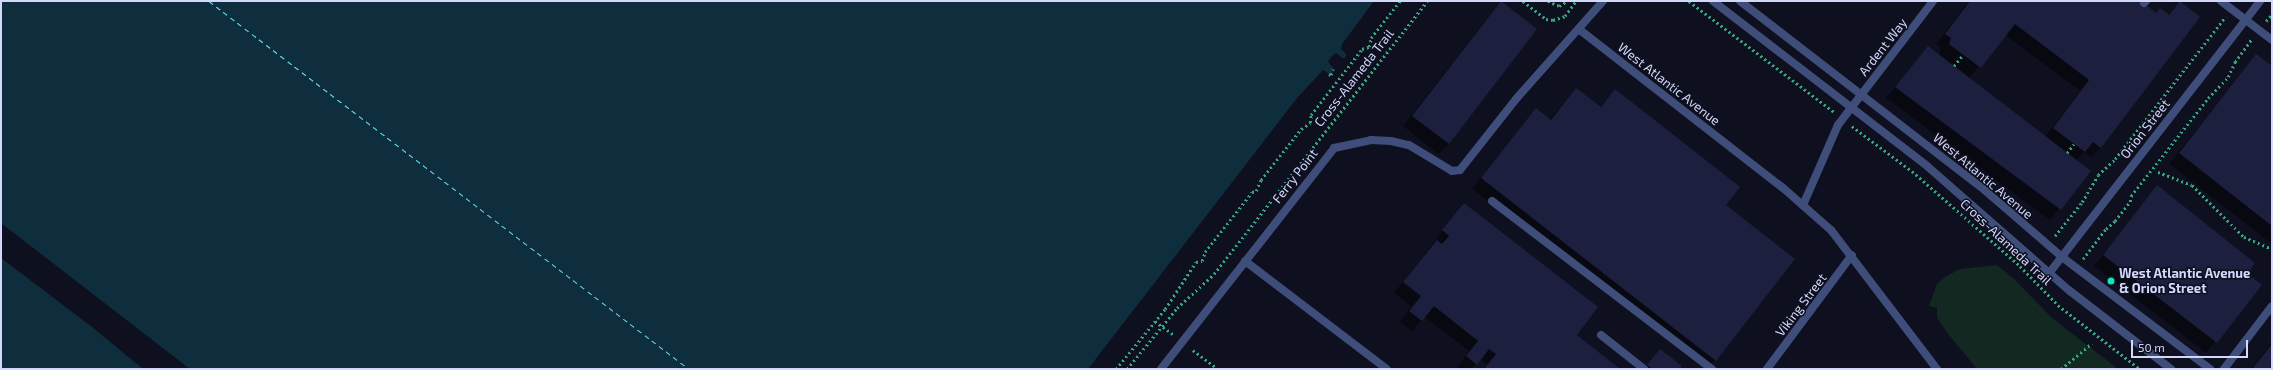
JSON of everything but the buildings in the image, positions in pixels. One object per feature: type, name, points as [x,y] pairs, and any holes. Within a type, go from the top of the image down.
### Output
[{"type":"street","name":"Ferry Point","points":[[1161,369],[1334,148],[1371,140],[1391,141],[1409,145],[1452,171],[1460,170],[1516,99],[1580,30],[1603,1]]},
{"type":"street","points":[[1713,1],[1927,166],[2050,272],[2171,369]]},
{"type":"street","name":"West Atlantic Avenue","points":[[1740,1],[1981,187],[2062,257],[2210,369]]},
{"type":"street","name":"Ardent Way","points":[[1803,205],[1835,131],[1861,94],[1933,1]]},
{"type":"street","points":[[2221,1],[2272,40]]},
{"type":"street","name":"Orion Street","points":[[2050,272],[2260,1]]},
{"type":"street","name":"West Atlantic Avenue","points":[[1580,30],[1803,205],[1831,230],[1852,255],[1938,369]]},
{"type":"street","points":[[1492,202],[1712,369]]},
{"type":"street","name":"Viking Street","points":[[1767,369],[1852,255]]},
{"type":"street","points":[[1245,261],[1387,369]]},
{"type":"street","points":[[2224,369],[2272,306]]},
{"type":"street","points":[[1601,335],[1644,369]]},
{"type":"path","points":[[1116,369],[1155,321],[1196,262],[1202,261],[1205,252],[1252,192],[1256,191],[1261,180],[1297,134],[1310,123],[1311,115],[1362,49],[1369,47],[1371,38],[1400,1]]},
{"type":"path","name":"Cross-Alameda Trail","points":[[1127,369],[1161,325],[1214,274],[1427,1]]},
{"type":"path","points":[[1523,1],[1546,19],[1553,20],[1565,16],[1576,1]]},
{"type":"path","points":[[1548,1],[1559,6],[1567,1]]},
{"type":"path","points":[[1690,1],[1826,107]]},
{"type":"path","points":[[2265,23],[2272,14]]},
{"type":"path","points":[[2050,242],[2082,202],[2098,175],[2115,159],[2225,17]]},
{"type":"path","points":[[2082,261],[2106,229],[2115,221],[2130,202],[2131,196],[2208,98],[2228,77],[2234,62],[2252,40]]},
{"type":"path","points":[[1954,66],[1963,55]]},
{"type":"path","points":[[1329,74],[1331,75],[1333,69]]},
{"type":"path","name":"Cross-Alameda Trail","points":[[1857,130],[1912,171],[2020,266],[2058,305],[2140,369]]},
{"type":"path","points":[[2067,153],[2074,144]]},
{"type":"path","points":[[2158,172],[2192,185],[2244,237],[2272,250]]},
{"type":"path","points":[[1155,321],[1175,336]]},
{"type":"path","points":[[2060,369],[2092,343]]},
{"type":"path","points":[[1193,350],[1218,369]]},
{"type":"green space","points":[[1997,265],[2013,278],[2052,318],[2118,369],[1977,369],[1937,318],[1937,308],[1929,306],[1937,284],[1945,277],[1960,269]]},
{"type":"water","points":[[1,1],[1384,1],[1345,53],[1347,55],[1344,59],[1342,58],[1331,75],[1329,74],[1178,268],[1182,272],[1180,275],[1175,272],[1099,369],[1,369]]},
{"type":"pier","points":[[1374,1],[1386,1],[1348,52],[1349,56],[1344,59],[1347,55],[1341,49],[1342,44]]},
{"type":"pier","points":[[1336,53],[1344,59],[1333,76],[1330,77],[1178,268],[1182,272],[1180,275],[1175,272],[1101,369],[1088,369],[1297,98],[1323,70],[1331,75],[1335,70],[1328,62],[1331,57]]},
{"type":"pier","points":[[1,223],[190,369],[143,369],[92,327],[1,258]]},
{"type":"ferry route","points":[[209,1],[689,369]]},
{"type":"place","name":"West Atlantic Avenue & Orion Street","points":[[2111,281]]}]
